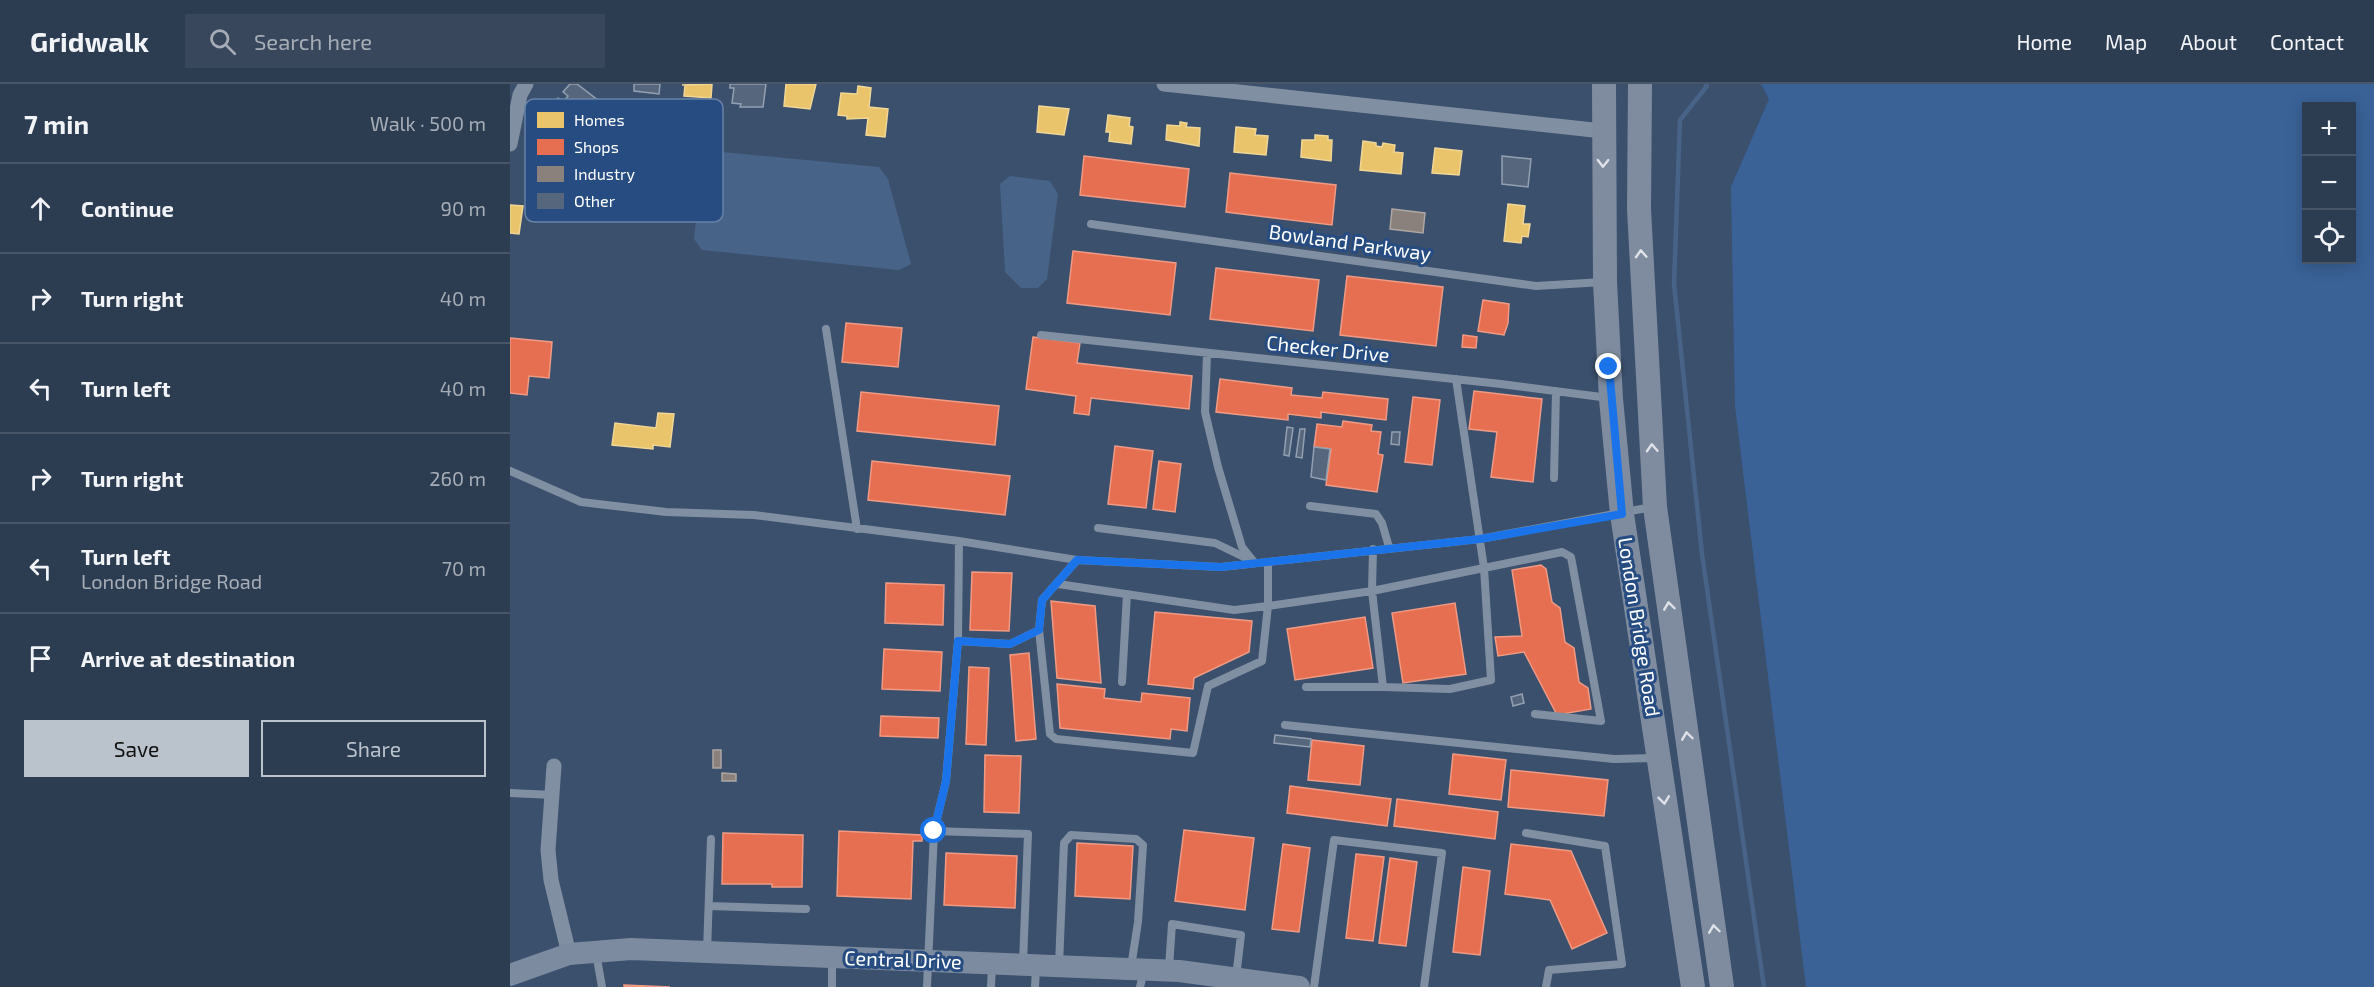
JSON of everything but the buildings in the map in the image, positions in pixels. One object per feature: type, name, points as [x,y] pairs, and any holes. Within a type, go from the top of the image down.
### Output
[{"type":"main road","name":"London Bridge Road","points":[[1604,84],[1605,282],[1611,399],[1622,514],[1659,758],[1672,862],[1693,987]]},
{"type":"main road","name":"London Bridge Road","points":[[1640,84],[1639,209],[1655,507],[1722,987]]},
{"type":"street","points":[[510,144],[520,95],[526,84]]},
{"type":"street","points":[[1164,84],[1603,131]]},
{"type":"street","points":[[554,766],[548,850],[551,880],[569,954]]},
{"type":"street","name":"Central Drive","points":[[510,975],[569,954],[596,950],[992,963],[1031,972],[1059,966],[1138,975],[1169,971],[1299,987]]},
{"type":"lane","name":"Bowland Parkway","points":[[1091,224],[1536,286],[1605,282]]},
{"type":"lane","points":[[826,329],[857,529]]},
{"type":"lane","name":"Checker Drive","points":[[1041,335],[1456,379],[1611,399]]},
{"type":"lane","points":[[1207,353],[1205,412],[1218,467],[1242,547],[1254,562]]},
{"type":"lane","points":[[1306,687],[1450,689],[1491,680],[1484,568],[1456,379]]},
{"type":"lane","points":[[1554,478],[1556,391]]},
{"type":"lane","points":[[510,471],[581,502],[666,512],[754,515],[959,541],[1077,560],[1221,567],[1389,547],[1480,539],[1655,507]]},
{"type":"lane","points":[[1310,506],[1376,514],[1382,523],[1389,547]]},
{"type":"lane","points":[[1098,528],[1215,543],[1254,562]]},
{"type":"lane","points":[[927,987],[934,831],[946,781],[958,641],[959,541]]},
{"type":"lane","points":[[1373,549],[1372,591],[1383,687]]},
{"type":"lane","points":[[1058,584],[1234,610],[1372,591],[1562,552],[1570,557],[1601,721],[1536,714]]},
{"type":"lane","points":[[1077,560],[1042,600],[1039,630],[1050,734],[1056,739],[1193,753],[1208,686],[1262,661],[1269,606],[1268,562]]},
{"type":"lane","points":[[1122,682],[1127,594]]},
{"type":"lane","points":[[958,641],[1010,644],[1039,630]]},
{"type":"lane","points":[[1285,725],[1614,759],[1659,758]]},
{"type":"lane","points":[[510,793],[552,795]]},
{"type":"lane","points":[[934,831],[1028,834],[1031,972]]},
{"type":"lane","points":[[1526,833],[1605,846],[1622,964],[1549,970],[1546,987]]},
{"type":"lane","points":[[1059,966],[1064,843],[1071,835],[1136,839],[1143,845],[1138,922],[1138,975]]},
{"type":"lane","points":[[707,952],[711,839]]},
{"type":"lane","points":[[1314,987],[1334,840],[1442,853],[1424,987]]},
{"type":"lane","points":[[708,906],[806,909]]},
{"type":"lane","points":[[1169,971],[1172,924],[1241,935],[1244,982]]},
{"type":"lane","points":[[596,950],[602,987]]},
{"type":"lane","points":[[832,957],[832,987]]},
{"type":"lane","points":[[991,987],[992,963]]},
{"type":"shaded area","points":[[1761,84],[2374,84],[2374,987],[1806,987],[1735,406],[1731,187],[1769,99]]},
{"type":"shaded area","points":[[723,152],[879,167],[888,179],[911,264],[899,270],[702,250],[694,239],[696,222],[723,222]]},
{"type":"shaded area","points":[[1010,176],[1050,181],[1058,194],[1047,279],[1038,288],[1021,288],[1005,272],[1000,184]]},
{"type":"waterway","points":[[1706,84],[1707,86],[1680,120],[1674,284],[1702,554],[1764,987]]},
{"type":"route","points":[[934,831],[946,781],[958,641],[1010,644],[1039,630],[1042,600],[1077,560],[1221,567],[1389,547],[1480,539],[1622,514],[1609,367]]}]
